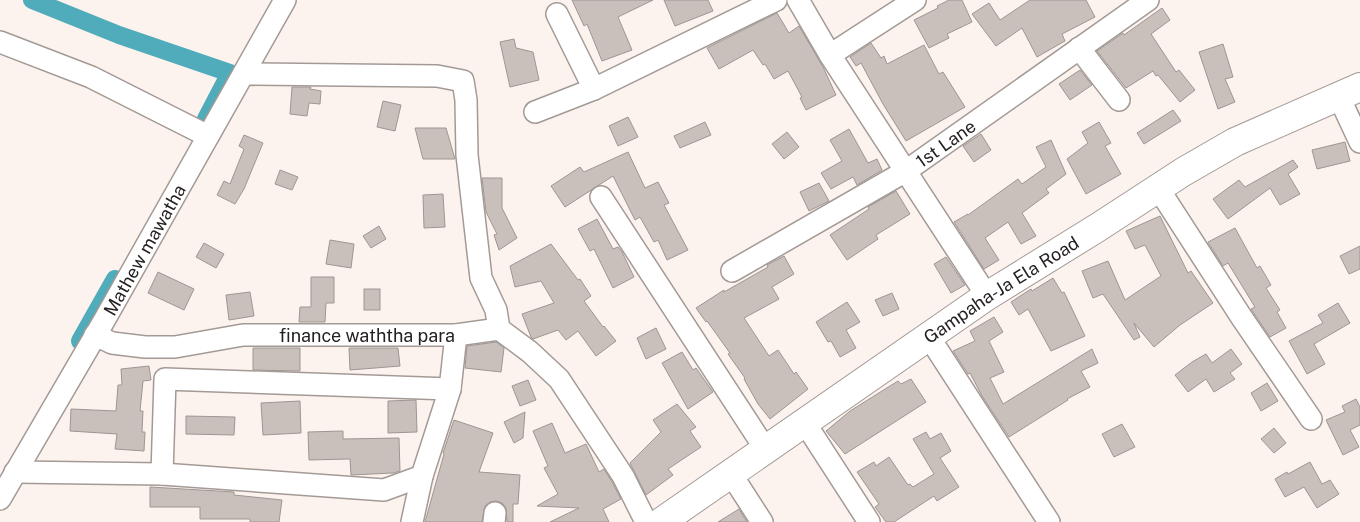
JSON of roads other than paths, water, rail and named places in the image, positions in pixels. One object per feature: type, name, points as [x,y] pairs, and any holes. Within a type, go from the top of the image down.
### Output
[{"type":"highway","name":"Gampaha-Ja Ela Road","points":[[661,522],[987,296],[1158,188],[1235,142],[1349,92]]},
{"type":"street","name":"Mathew mawatha","points":[[0,499],[285,0]]},
{"type":"street","points":[[535,112],[594,88],[776,0]]},
{"type":"street","points":[[798,0],[830,55],[987,296]]},
{"type":"street","points":[[830,55],[914,0]]},
{"type":"street","name":"1st Lane","points":[[732,271],[906,171],[1148,0]]},
{"type":"street","points":[[556,14],[594,88]]},
{"type":"street","points":[[0,42],[91,77],[208,136]]},
{"type":"street","points":[[1079,48],[1119,100]]},
{"type":"street","points":[[244,74],[437,76],[463,81],[466,100],[467,155],[481,278],[496,310],[499,329],[530,352],[558,379],[623,476],[646,522]]},
{"type":"street","points":[[1349,92],[1360,142]]},
{"type":"street","points":[[1158,188],[1242,318],[1312,419]]},
{"type":"street","points":[[601,197],[766,450]]},
{"type":"street","points":[[456,335],[499,329]]},
{"type":"street","name":"finance waththa para","points":[[95,335],[112,343],[145,347],[175,347],[243,335],[456,335],[450,389],[422,476],[412,522]]},
{"type":"street","points":[[929,337],[1049,522]]},
{"type":"street","points":[[162,474],[165,380],[450,389]]},
{"type":"street","points":[[805,423],[869,522]]},
{"type":"street","points":[[15,472],[162,474],[384,490],[422,476]]},
{"type":"street","points":[[731,474],[762,522]]},
{"type":"waterway","points":[[32,0],[119,35],[230,73],[206,119]]},
{"type":"waterway","points":[[80,341],[115,279]]}]
